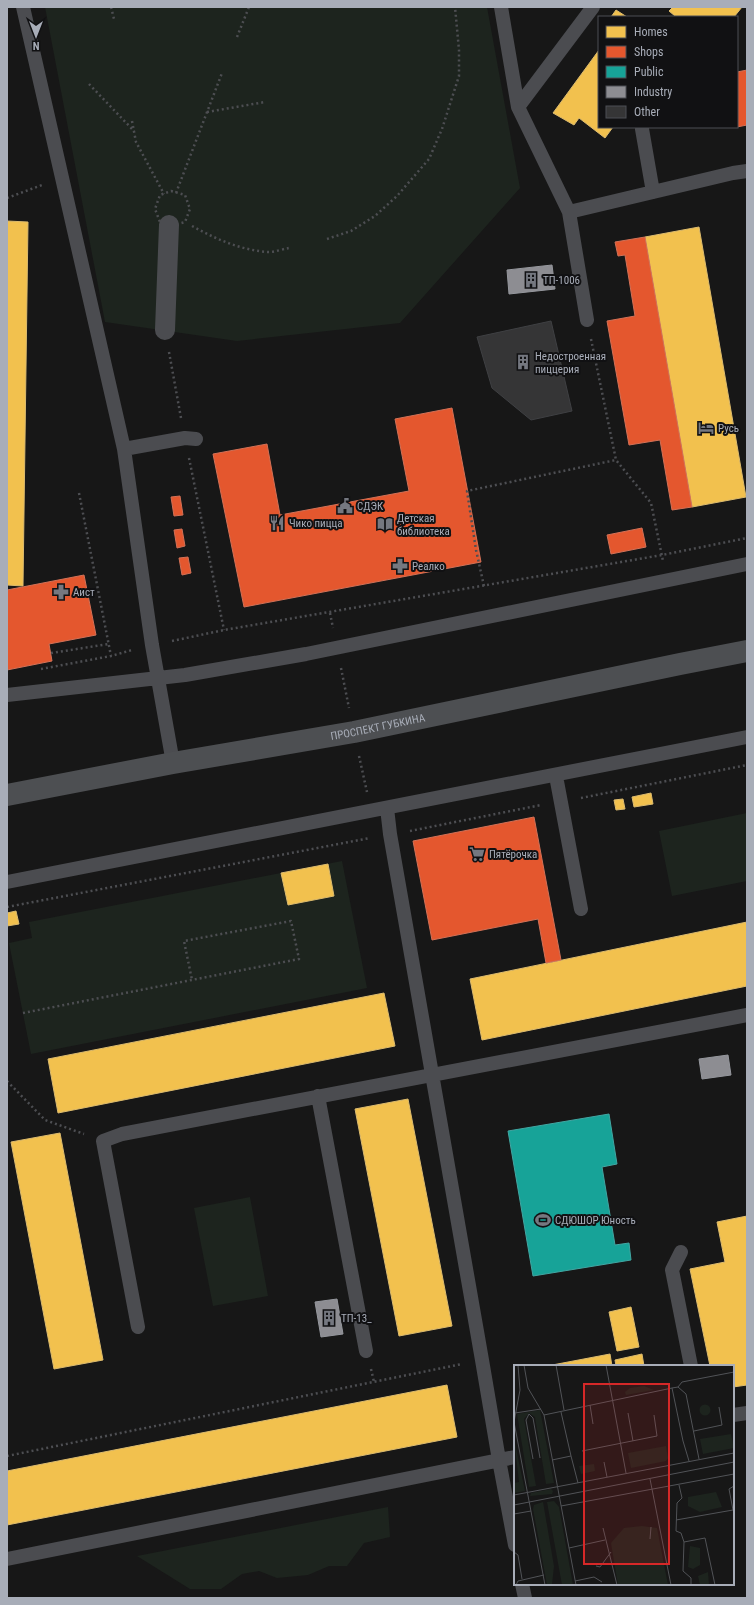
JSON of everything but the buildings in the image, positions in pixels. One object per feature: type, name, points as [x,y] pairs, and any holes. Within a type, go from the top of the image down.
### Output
[{"type":"main road","name":"ПРОСПЕКТ ГУБКИНА","points":[[7,795],[173,762],[354,732],[672,665],[747,651]]},
{"type":"street","points":[[165,330],[177,223]]},
{"type":"lane","points":[[23,7],[124,449],[157,678],[173,762]]},
{"type":"lane","points":[[501,7],[518,106],[569,212],[587,320]]},
{"type":"lane","points":[[518,106],[593,7]]},
{"type":"lane","points":[[642,129],[653,192]]},
{"type":"lane","points":[[569,212],[747,171]]},
{"type":"lane","points":[[124,449],[190,439]]},
{"type":"lane","points":[[7,695],[157,678],[306,654],[667,579],[747,564]]},
{"type":"lane","points":[[7,882],[556,776],[747,737]]},
{"type":"lane","points":[[556,776],[581,908]]},
{"type":"lane","points":[[387,808],[390,834],[514,1540]]},
{"type":"lane","points":[[138,1327],[103,1141],[122,1134],[747,1015]]},
{"type":"lane","points":[[318,1096],[366,1351]]},
{"type":"lane","points":[[681,1252],[672,1270],[691,1365]]},
{"type":"lane","points":[[734,1416],[747,1413]]},
{"type":"lane","points":[[7,1559],[514,1457]]},
{"type":"lane","points":[[522,1585],[525,1598]]},
{"type":"path","points":[[111,7],[114,19]]},
{"type":"path","points":[[237,37],[249,7]]},
{"type":"path","points":[[327,240],[351,231],[375,216],[397,196],[429,159],[442,129],[460,76],[460,50],[455,7]]},
{"type":"path","points":[[176,193],[222,73]]},
{"type":"path","points":[[89,84],[134,131]]},
{"type":"path","points":[[207,112],[265,102]]},
{"type":"path","points":[[132,121],[136,142],[164,194]]},
{"type":"path","points":[[7,198],[62,178]]},
{"type":"path","points":[[177,223],[215,239],[242,248],[270,252],[290,248]]},
{"type":"path","points":[[587,320],[616,460],[651,503],[667,579]]},
{"type":"path","points":[[165,330],[190,439],[224,630]]},
{"type":"path","points":[[484,586],[476,550],[467,491],[616,460]]},
{"type":"path","points":[[79,493],[111,656]]},
{"type":"path","points":[[37,669],[111,656],[152,645],[224,630],[662,556],[747,538]]},
{"type":"path","points":[[51,653],[109,644]]},
{"type":"path","points":[[23,1013],[192,980],[299,959],[291,921],[184,941],[192,980]]},
{"type":"path","points":[[7,1081],[45,1120],[103,1141]]},
{"type":"path","points":[[7,1456],[482,1360]]},
{"type":"shaded area","points":[[45,7],[487,7],[520,188],[400,323],[237,341],[105,322]]},
{"type":"shaded area","points":[[747,813],[747,881],[672,896],[659,831]]},
{"type":"shaded area","points":[[342,861],[367,988],[31,1054],[9,943],[32,938],[29,922]]},
{"type":"shaded area","points":[[250,1197],[268,1296],[213,1306],[194,1208]]},
{"type":"shaded area","points":[[388,1507],[390,1537],[364,1543],[347,1566],[329,1566],[308,1575],[277,1578],[259,1571],[242,1574],[221,1589],[190,1589],[137,1556]]},
{"type":"place","name":"ТП-1006","points":[[531,280]]},
{"type":"place","name":"Недостроенная пиццерия","points":[[523,362]]},
{"type":"place","name":"Русь","points":[[706,428]]},
{"type":"place","name":"СДЭК","points":[[345,506]]},
{"type":"place","name":"Чико пицца","points":[[277,523]]},
{"type":"place","name":"Детская библиотека","points":[[385,524]]},
{"type":"place","name":"Реалко","points":[[400,566]]},
{"type":"place","name":"Аист","points":[[61,592]]},
{"type":"place","name":"Пятёрочка","points":[[477,854]]},
{"type":"place","name":"СДЮШОР Юность","points":[[543,1220]]},
{"type":"place","name":"ТП-13_","points":[[329,1318]]}]
